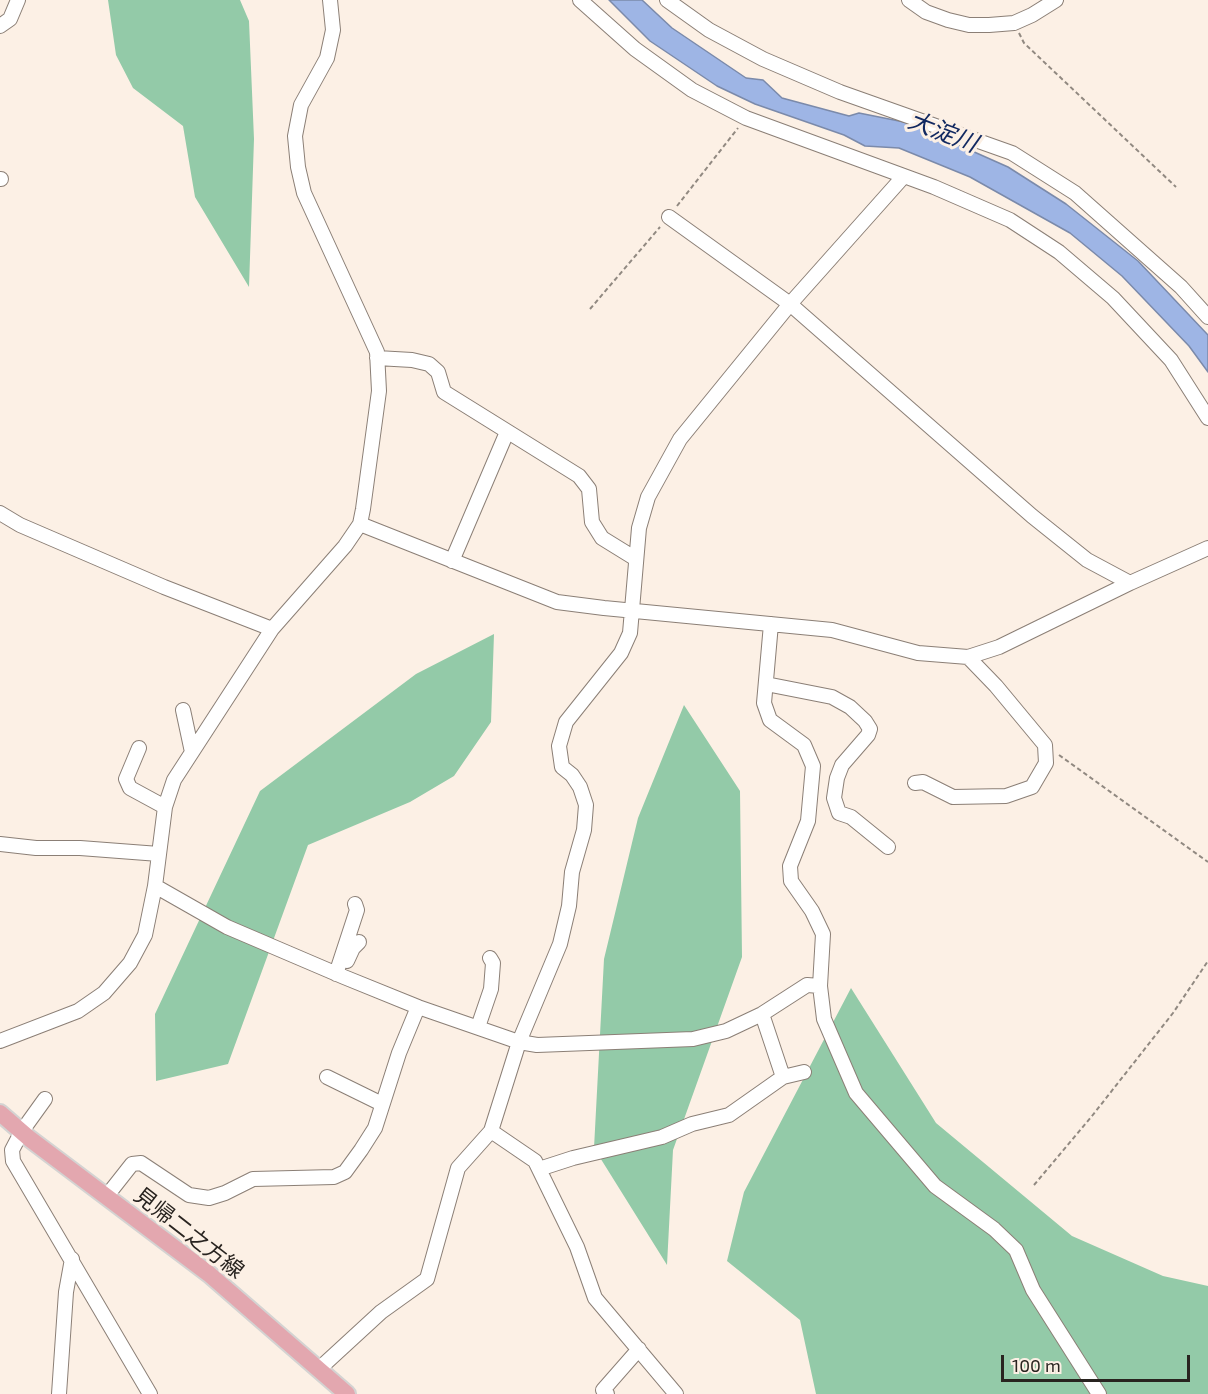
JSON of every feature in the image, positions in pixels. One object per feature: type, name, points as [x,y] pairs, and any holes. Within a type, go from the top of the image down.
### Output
[{"type":"main road","name":"見帰二之方線","points":[[0,1113],[208,1274],[347,1394]]},
{"type":"street","points":[[0,26],[10,19],[18,0]]},
{"type":"street","points":[[0,1041],[78,1011],[104,993],[130,963],[145,935],[155,886],[165,807],[174,780],[272,629],[345,546],[360,524],[379,391],[377,352],[304,193],[298,167],[295,136],[301,105],[327,58],[333,30],[330,0]]},
{"type":"street","points":[[579,0],[635,49],[683,83],[746,118],[904,176],[1010,220],[1059,252],[1113,298],[1171,360],[1208,418]]},
{"type":"street","points":[[667,0],[708,30],[763,59],[840,92],[1012,153],[1075,193],[1181,287],[1208,317]]},
{"type":"street","points":[[909,0],[927,12],[969,25],[1014,23],[1056,0]]},
{"type":"street","points":[[319,1369],[381,1312],[427,1279],[458,1168],[491,1131],[519,1042],[560,944],[569,906],[572,872],[584,830],[586,805],[580,787],[572,775],[562,767],[559,746],[566,722],[621,653],[630,633],[639,528],[644,509],[680,439],[790,304],[904,176]]},
{"type":"street","points":[[669,217],[790,304],[1032,516],[1087,560],[1130,583]]},
{"type":"street","points":[[377,358],[412,360],[429,364],[438,372],[444,392],[579,476],[589,489],[592,522],[602,538],[636,559]]},
{"type":"street","points":[[452,561],[507,432]]},
{"type":"street","points":[[0,513],[20,525],[272,629]]},
{"type":"street","points":[[360,524],[557,602],[832,630],[918,653],[968,657],[999,647],[1208,548]]},
{"type":"street","points":[[771,624],[764,703],[770,720],[804,745],[813,766],[808,821],[790,866],[791,881],[812,911],[823,933],[820,986],[824,1020],[856,1093],[934,1186],[994,1229],[1016,1250],[1033,1290],[1099,1394]]},
{"type":"street","points":[[915,783],[923,782],[953,797],[1006,796],[1032,787],[1046,763],[1045,745],[996,686],[968,657]]},
{"type":"street","points":[[766,684],[832,697],[850,706],[865,721],[870,729],[868,735],[842,765],[834,798],[839,813],[851,817],[888,846]]},
{"type":"street","points":[[183,710],[192,752]]},
{"type":"street","points":[[139,748],[126,779],[130,788],[165,807]]},
{"type":"street","points":[[0,844],[159,854]]},
{"type":"street","points":[[155,886],[227,927],[340,976],[519,1042],[537,1046],[693,1039],[726,1031],[762,1014],[807,985],[820,986]]},
{"type":"street","points":[[340,976],[357,910],[355,904]]},
{"type":"street","points":[[340,976],[353,948],[359,942]]},
{"type":"street","points":[[477,1027],[491,989],[494,963],[490,958]]},
{"type":"street","points":[[106,1197],[132,1164],[141,1163],[189,1195],[209,1198],[253,1179],[334,1177],[345,1172],[375,1128],[399,1053],[418,1006]]},
{"type":"street","points":[[762,1014],[783,1077]]},
{"type":"street","points":[[539,1169],[573,1158],[662,1137],[692,1125],[729,1115],[783,1077],[804,1072]]},
{"type":"street","points":[[327,1077],[382,1104]]},
{"type":"street","points":[[45,1099],[22,1131],[12,1150],[13,1161],[150,1394]]},
{"type":"street","points":[[491,1131],[535,1161],[577,1247],[595,1298],[676,1394]]},
{"type":"street","points":[[59,1394],[66,1292],[72,1259]]},
{"type":"street","points":[[607,1394],[603,1390],[639,1349]]},
{"type":"path","points":[[1014,23],[1024,44],[1176,187]]},
{"type":"path","points":[[590,309],[669,217],[746,118]]},
{"type":"path","points":[[1045,745],[1208,862]]},
{"type":"path","points":[[1034,1185],[1173,1013],[1208,961]]},
{"type":"green space","points":[[108,0],[240,0],[249,21],[254,139],[249,287],[195,197],[183,126],[133,88],[116,55]]},
{"type":"green space","points":[[494,634],[491,722],[454,776],[410,802],[308,845],[228,1064],[156,1081],[155,1014],[260,791],[416,674]]},
{"type":"green space","points":[[684,705],[740,791],[742,957],[673,1150],[667,1265],[594,1148],[604,959],[638,818]]},
{"type":"green space","points":[[851,988],[936,1123],[1072,1236],[1163,1276],[1208,1286],[1208,1394],[816,1394],[800,1320],[727,1261],[744,1192]]},
{"type":"water","points":[[609,0],[642,0],[672,28],[746,78],[763,80],[782,98],[849,116],[859,113],[909,123],[1008,167],[1066,204],[1138,261],[1208,335],[1208,372],[1189,346],[1122,276],[1070,233],[970,177],[899,148],[865,146],[844,135],[755,104],[717,86],[650,41]]},
{"type":"water label","name":"大淀川","points":[[943,132]]}]
